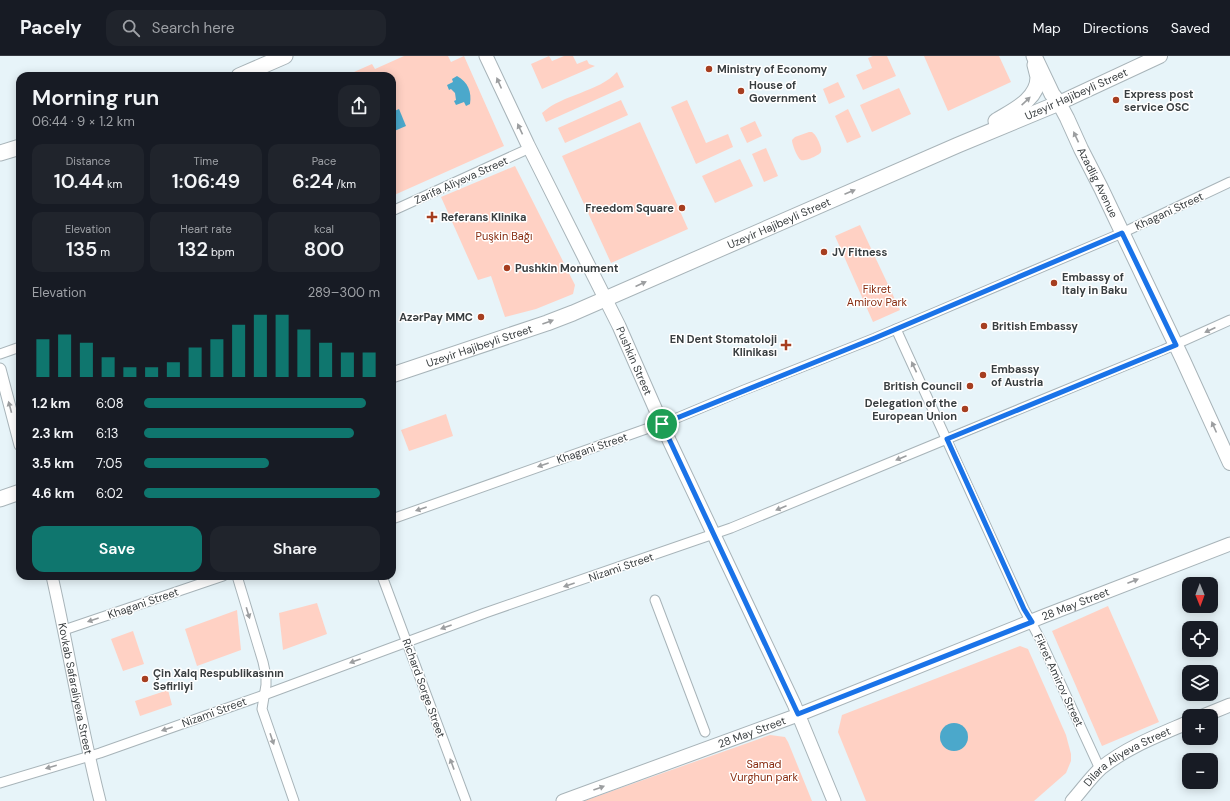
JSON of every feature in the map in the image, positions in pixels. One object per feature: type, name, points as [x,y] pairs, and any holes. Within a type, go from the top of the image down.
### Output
[{"type":"highway","points":[[248,72],[285,56]]},
{"type":"highway","points":[[958,145],[1027,102],[1037,83],[1038,76],[1033,56]]},
{"type":"highway","name":"Azadlig Avenue","points":[[1033,56],[1052,94],[1059,103]]},
{"type":"highway","name":"Uzeyir Hajibeyli Street","points":[[396,374],[547,323],[958,145],[1059,103]]},
{"type":"highway","points":[[0,153],[16,148]]},
{"type":"highway","points":[[0,499],[16,493]]},
{"type":"main road","name":"Pushkin Street","points":[[486,56],[619,326],[662,424],[798,714],[834,801]]},
{"type":"main road","name":"Uzeyir Hajibeyli Street","points":[[1059,103],[1160,56]]},
{"type":"main road","name":"Azadlig Avenue","points":[[1059,103],[1176,345],[1230,463]]},
{"type":"main road","name":"28 May Street","points":[[563,801],[798,714],[1230,544]]},
{"type":"main road","points":[[1218,709],[1230,704]]},
{"type":"main road","name":"Dilara Aliyeva Street","points":[[1072,801],[1100,769],[1121,753],[1182,725]]},
{"type":"street","name":"Zarifa Aliyeva Street","points":[[396,209],[530,148]]},
{"type":"street","name":"Khagani Street","points":[[396,518],[662,424],[896,329],[1122,233],[1230,182]]},
{"type":"street","name":"Nizami Street","points":[[0,782],[88,756],[264,695],[485,613],[731,528],[1176,345],[1230,320]]},
{"type":"street","name":"Fikret Amirov Street","points":[[896,329],[1024,609],[1032,622],[1100,769]]},
{"type":"street","points":[[0,354],[16,348]]},
{"type":"street","points":[[0,369],[16,430]]},
{"type":"street","name":"Kovkab Safaraliyeva Street","points":[[53,580],[88,756],[100,801]]},
{"type":"street","name":"Khagani Street","points":[[64,630],[211,580]]},
{"type":"street","points":[[238,580],[266,676],[262,709],[264,717],[294,801]]},
{"type":"street","name":"Richard Sorge Street","points":[[384,580],[466,801]]},
{"type":"street","points":[[655,600],[705,732]]},
{"type":"green space","points":[[404,56],[448,56],[451,62],[464,56],[504,146],[396,194],[396,72],[354,72],[372,64],[375,69]]},
{"type":"green space","points":[[549,56],[552,61],[564,56],[573,56],[577,64],[587,60],[589,64],[595,66],[542,89],[531,64]]},
{"type":"green space","points":[[873,56],[887,56],[896,76],[863,90],[856,75],[872,68],[868,58]]},
{"type":"green space","points":[[924,56],[999,56],[1011,82],[948,111]]},
{"type":"green space","points":[[617,72],[624,87],[546,122],[542,113],[560,101],[601,84]]},
{"type":"green space","points":[[838,82],[845,97],[829,104],[823,89]]},
{"type":"green space","points":[[899,88],[911,114],[872,132],[860,105]]},
{"type":"green space","points":[[621,100],[628,115],[565,143],[558,128]]},
{"type":"green space","points":[[687,100],[706,143],[728,134],[733,147],[696,164],[671,107]]},
{"type":"green space","points":[[848,109],[861,137],[847,143],[835,116]]},
{"type":"green space","points":[[755,121],[762,136],[747,143],[740,128]]},
{"type":"green space","points":[[640,122],[688,229],[611,263],[562,156]]},
{"type":"green space","points":[[809,132],[814,134],[819,142],[821,152],[812,158],[801,160],[795,151],[792,140],[795,137]]},
{"type":"green space","points":[[766,148],[778,176],[764,182],[752,154]]},
{"type":"green space","points":[[740,159],[753,186],[715,203],[702,176]]},
{"type":"green space","name":"Puşkin Bağı","points":[[515,166],[575,285],[573,294],[536,309],[505,317],[491,276],[478,280],[441,197]]},
{"type":"green space","name":"Fikret Amirov Park","points":[[860,225],[900,310],[873,322],[835,236]]},
{"type":"green space","points":[[446,414],[453,436],[409,451],[401,430]]},
{"type":"green space","points":[[317,603],[327,634],[283,650],[279,613]]},
{"type":"green space","points":[[1108,606],[1159,722],[1102,746],[1052,631]]},
{"type":"green space","points":[[237,610],[241,650],[197,666],[185,629]]},
{"type":"green space","points":[[133,631],[144,664],[123,671],[111,639]]},
{"type":"green space","points":[[1020,646],[1028,649],[1066,735],[1071,754],[1071,761],[1066,773],[1034,801],[866,801],[838,732],[842,715]]},
{"type":"green space","points":[[168,690],[172,705],[140,716],[135,701]]},
{"type":"green space","name":"Samad Vurghun park","points":[[770,735],[785,737],[812,801],[584,801]]},
{"type":"water","points":[[457,76],[464,81],[470,91],[470,104],[466,106],[464,102],[456,105],[454,101],[456,100],[455,93],[451,89],[449,90],[447,85],[453,82],[452,79]]},
{"type":"water","points":[[399,109],[406,126],[396,130],[396,110]]},
{"type":"water","points":[[954,723],[964,727],[968,737],[964,747],[954,751],[944,747],[940,737],[944,727]]},
{"type":"place","name":"Ministry of Economy","points":[[709,69]]},
{"type":"place","name":"House of Government","points":[[741,91]]},
{"type":"place","name":"Express post service OSC","points":[[1116,100]]},
{"type":"place","name":"Freedom Square","points":[[682,208]]},
{"type":"place","name":"Referans Klinika","points":[[432,217]]},
{"type":"place","name":"JV Fitness","points":[[824,252]]},
{"type":"place","name":"Pushkin Monument","points":[[507,268]]},
{"type":"place","name":"Embassy of Italy in Baku","points":[[1054,283]]},
{"type":"place","name":"AzərPay MMC","points":[[481,317]]},
{"type":"place","name":"British Embassy","points":[[984,326]]},
{"type":"place","name":"EN Dent Stomatoloji Klinikası","points":[[786,345]]},
{"type":"place","name":"Embassy of Austria","points":[[983,375]]},
{"type":"place","name":"British Council","points":[[970,386]]},
{"type":"place","name":"Delegation of the European Union","points":[[965,409]]},
{"type":"place","name":"Çin Xalq Respublikasının Səfirliyi","points":[[145,679]]},
{"type":"route","points":[[1122,233],[1176,345],[947,439],[1024,609],[1032,622],[798,714],[662,424],[875,338],[1122,233]]}]
